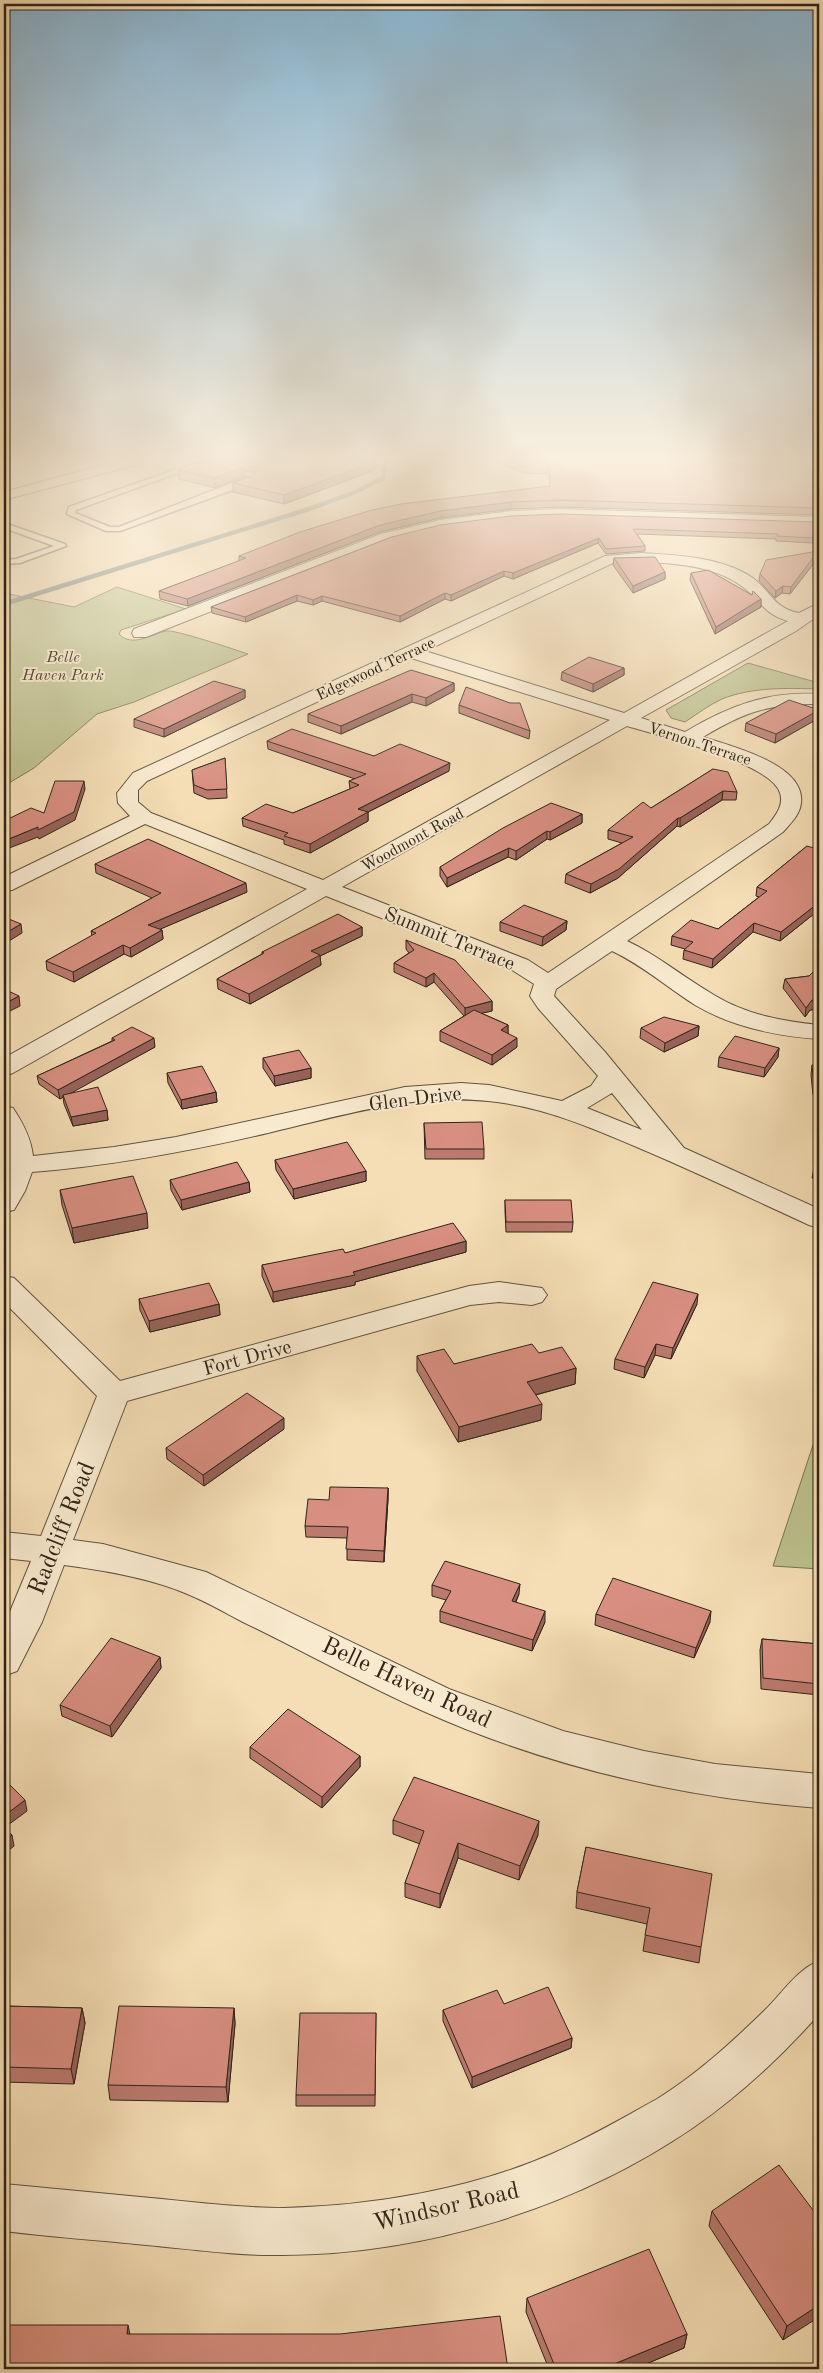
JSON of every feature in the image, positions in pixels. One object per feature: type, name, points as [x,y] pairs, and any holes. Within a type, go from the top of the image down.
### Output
[{"type":"street","points":[[140,633],[300,571]]},
{"type":"street","name":"Edgewood Terrace","points":[[144,817],[131,808],[126,799],[130,785],[140,777],[585,571]]},
{"type":"street","name":"Edgewood Terrace","points":[[721,571],[730,573],[753,586],[774,610],[802,619]]},
{"type":"street","name":"Woodmont Road","points":[[4,1068],[626,719],[819,608]]},
{"type":"street","name":"Vernon Terrace","points":[[409,652],[740,754],[770,769],[789,788],[792,808],[786,818],[776,828],[611,942],[548,983]]},
{"type":"street","points":[[688,738],[732,711],[757,702],[789,698],[819,699]]},
{"type":"street","points":[[4,885],[144,817]]},
{"type":"street","name":"Summit Terrace","points":[[144,817],[520,965],[548,983]]},
{"type":"street","points":[[611,942],[633,950],[720,1008],[766,1025],[819,1032]]},
{"type":"street","points":[[548,983],[542,996],[546,1003],[611,1076],[675,1154]]},
{"type":"street","points":[[566,1109],[600,1091],[611,1076]]},
{"type":"street","name":"Glen Drive","points":[[21,1164],[103,1158],[178,1146],[377,1100],[425,1092],[489,1092],[535,1099],[566,1109],[675,1154],[819,1219]]},
{"type":"street","points":[[4,1114],[15,1132],[21,1164],[13,1189],[4,1204]]},
{"type":"street","points":[[4,1285],[78,1356],[114,1394]]},
{"type":"street","name":"Fort Drive","points":[[114,1394],[469,1296],[499,1292],[532,1295]]},
{"type":"street","name":"Radcliff Road","points":[[4,1661],[24,1622],[114,1394]]},
{"type":"street","name":"Belle Haven Road","points":[[4,1545],[52,1550],[131,1563],[194,1582],[436,1700],[504,1727],[563,1747],[644,1767],[715,1781],[819,1791]]},
{"type":"street","name":"Windsor Road","points":[[4,2208],[246,2231],[353,2228],[447,2211],[536,2185],[619,2148],[681,2110],[754,2053],[819,1980]]},
{"type":"green space","name":"Belle Haven Park","points":[[117,587],[186,609],[121,630],[119,634],[124,638],[136,640],[171,631],[248,654],[134,702],[97,714],[34,768],[4,786],[4,593],[74,607]]},
{"type":"green space","points":[[748,663],[819,683],[819,689],[757,690],[745,692],[717,701],[685,722],[671,718],[666,710]]},
{"type":"green space","points":[[819,1427],[819,1569],[773,1566]]},
{"type":"building","points":[[212,571],[261,571],[187,599],[159,591]]},
{"type":"building","points":[[305,571],[519,571],[513,573],[504,571],[451,595],[445,593],[400,616],[322,596],[313,600],[297,595],[245,617],[211,607]]},
{"type":"building","points":[[623,571],[665,572],[633,586]]},
{"type":"building","points":[[709,571],[752,595],[753,591],[761,599],[716,627],[691,573]]},
{"type":"building","points":[[761,571],[803,571],[791,587],[783,586],[776,591],[760,574]]},
{"type":"building","points":[[589,657],[624,668],[593,684],[562,672]]},
{"type":"building","points":[[411,670],[454,683],[426,698],[412,694],[341,726],[308,714]]},
{"type":"building","points":[[214,681],[245,690],[164,729],[134,719]]},
{"type":"building","points":[[466,687],[510,703],[520,703],[530,731],[459,705]]},
{"type":"building","points":[[789,700],[819,710],[776,734],[746,723]]},
{"type":"building","points":[[292,729],[374,756],[400,744],[450,763],[358,809],[368,812],[310,844],[284,836],[288,833],[242,818],[266,804],[293,813],[359,785],[349,781],[366,774],[267,741]]},
{"type":"building","points":[[225,758],[227,789],[207,790],[194,785],[192,770]]},
{"type":"building","points":[[713,769],[728,772],[737,792],[723,791],[678,818],[619,869],[591,884],[566,874],[633,837],[608,830],[643,802],[651,808]]},
{"type":"building","points":[[55,781],[84,781],[74,812],[38,830],[38,827],[4,841],[4,821],[31,808],[44,813]]},
{"type":"building","points":[[551,803],[582,814],[550,832],[547,831],[516,851],[509,848],[447,878],[440,867],[503,828]]},
{"type":"building","points":[[148,839],[246,883],[148,925],[162,930],[130,948],[123,945],[73,972],[46,961],[96,933],[91,931],[161,893],[95,864]]},
{"type":"building","points":[[807,846],[817,849],[819,847],[819,904],[781,932],[754,923],[713,959],[684,950],[693,942],[672,936],[691,920],[718,929],[767,891],[757,887]]},
{"type":"building","points":[[524,905],[567,921],[543,937],[500,922]]},
{"type":"building","points":[[338,914],[362,927],[311,951],[320,955],[249,994],[217,979],[264,953],[262,952]]},
{"type":"building","points":[[4,917],[21,924],[4,934]]},
{"type":"building","points":[[406,940],[455,960],[492,1001],[465,1008],[434,973],[426,978],[394,963],[414,950]]},
{"type":"building","points":[[819,966],[819,999],[812,1000],[806,1008],[785,979],[809,976]]},
{"type":"building","points":[[4,989],[19,996],[4,1004]]},
{"type":"building","points":[[474,1010],[508,1025],[501,1030],[517,1038],[492,1055],[440,1031]]},
{"type":"building","points":[[664,1017],[699,1026],[665,1043],[641,1028]]},
{"type":"building","points":[[132,1027],[154,1038],[58,1090],[37,1076],[115,1040],[112,1038]]},
{"type":"building","points":[[735,1036],[779,1048],[765,1068],[719,1057]]},
{"type":"building","points":[[299,1050],[311,1068],[274,1076],[263,1058]]},
{"type":"building","points":[[812,1065],[819,1065],[819,1086],[814,1086]]},
{"type":"building","points":[[202,1066],[216,1092],[181,1100],[167,1073]]},
{"type":"building","points":[[98,1087],[107,1110],[71,1117],[63,1095]]},
{"type":"building","points":[[482,1122],[484,1149],[426,1149],[424,1123]]},
{"type":"building","points":[[347,1142],[366,1171],[293,1189],[275,1160]]},
{"type":"building","points":[[237,1162],[249,1182],[181,1200],[170,1180]]},
{"type":"building","points":[[819,1163],[819,1170],[814,1168]]},
{"type":"building","points":[[133,1176],[147,1213],[72,1228],[60,1190]]},
{"type":"building","points":[[505,1200],[571,1200],[573,1222],[506,1222]]},
{"type":"building","points":[[453,1223],[466,1241],[353,1272],[355,1275],[273,1292],[262,1265],[343,1249],[345,1253]]},
{"type":"building","points":[[653,1282],[698,1294],[673,1348],[656,1344],[645,1367],[615,1359]]},
{"type":"building","points":[[209,1283],[219,1304],[149,1321],[139,1299]]},
{"type":"building","points":[[532,1344],[539,1353],[562,1347],[576,1368],[527,1382],[542,1404],[459,1427],[417,1356],[444,1349],[454,1364]]},
{"type":"building","points":[[247,1393],[284,1418],[203,1475],[166,1448]]},
{"type":"building","points":[[330,1487],[388,1488],[384,1551],[346,1549],[348,1527],[305,1526],[308,1499],[329,1500]]},
{"type":"building","points":[[445,1561],[520,1584],[512,1601],[545,1611],[533,1640],[440,1611],[451,1591],[432,1585]]},
{"type":"building","points":[[613,1578],[711,1611],[696,1648],[596,1614]]},
{"type":"building","points":[[111,1638],[160,1657],[110,1726],[60,1705]]},
{"type":"building","points":[[762,1639],[819,1644],[819,1684],[763,1678]]},
{"type":"building","points":[[288,1709],[360,1756],[322,1797],[250,1747]]},
{"type":"building","points":[[414,1777],[539,1821],[520,1866],[458,1843],[440,1894],[405,1883],[424,1831],[393,1820]]},
{"type":"building","points":[[4,1779],[25,1800],[4,1816]]},
{"type":"building","points":[[4,1828],[12,1835],[4,1841]]},
{"type":"building","points":[[586,1847],[712,1874],[701,1947],[645,1935],[650,1908],[577,1892]]},
{"type":"building","points":[[548,1987],[572,2038],[472,2077],[443,2010],[497,1990],[504,2004]]},
{"type":"building","points":[[4,2006],[82,2008],[71,2069],[4,2067]]},
{"type":"building","points":[[119,2006],[234,2008],[226,2087],[108,2085]]},
{"type":"building","points":[[300,2013],[376,2013],[375,2095],[296,2095]]},
{"type":"building","points":[[779,2165],[819,2218],[819,2305],[787,2326],[712,2211]]},
{"type":"building","points":[[649,2249],[687,2334],[602,2369],[556,2369],[527,2298]]},
{"type":"building","points":[[500,2316],[508,2369],[4,2369],[4,2325],[128,2325],[127,2334],[340,2334]]},
{"type":"waterway","points":[[4,604],[111,571]]}]
